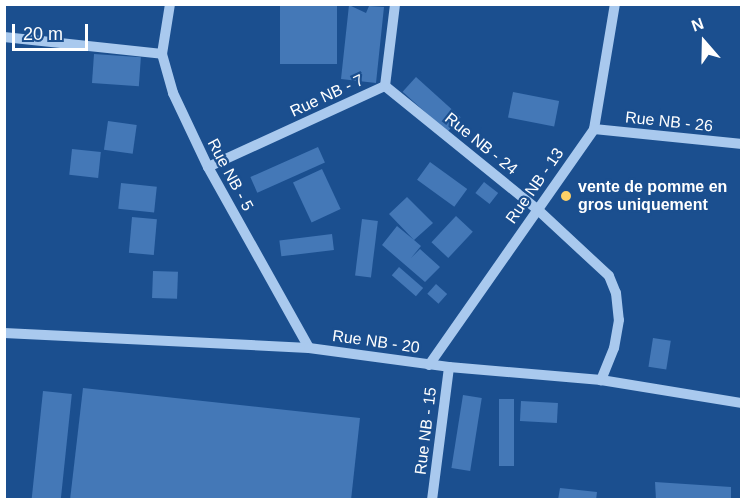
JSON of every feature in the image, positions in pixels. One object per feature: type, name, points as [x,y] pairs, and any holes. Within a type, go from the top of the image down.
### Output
[{"type":"street","name":"Rue NB - 5","points":[[170,4],[162,54],[173,93],[208,167],[309,348]]},
{"type":"street","name":"Rue NB - 7","points":[[208,167],[385,86],[395,4]]},
{"type":"street","name":"Rue NB - 13","points":[[429,364],[594,129],[615,4]]},
{"type":"street","points":[[4,37],[162,54]]},
{"type":"street","name":"Rue NB - 24","points":[[385,86],[537,209],[602,267],[616,293],[619,320],[614,348],[601,380]]},
{"type":"street","name":"Rue NB - 26","points":[[594,129],[741,144]]},
{"type":"street","name":"Rue NB - 20","points":[[4,333],[309,348],[449,367],[601,380],[741,403]]},
{"type":"street","name":"Rue NB - 15","points":[[432,500],[449,367]]},
{"type":"building","points":[[280,4],[337,4],[337,64],[280,64]]},
{"type":"building","points":[[349,5],[366,13],[369,6],[384,7],[376,83],[341,79]]},
{"type":"building","points":[[94,54],[141,57],[139,86],[92,83]]},
{"type":"building","points":[[416,77],[461,117],[447,132],[403,92]]},
{"type":"building","points":[[513,92],[559,101],[554,126],[508,118]]},
{"type":"building","points":[[108,121],[137,125],[133,154],[104,150]]},
{"type":"building","points":[[318,147],[325,163],[257,193],[250,177]]},
{"type":"building","points":[[72,149],[101,152],[98,178],[69,175]]},
{"type":"building","points":[[430,162],[467,189],[454,207],[417,180]]},
{"type":"building","points":[[322,169],[341,209],[312,222],[293,183]]},
{"type":"building","points":[[484,182],[498,193],[490,204],[475,193]]},
{"type":"building","points":[[121,183],[157,187],[154,213],[118,209]]},
{"type":"building","points":[[407,197],[433,223],[414,240],[389,214]]},
{"type":"building","points":[[456,216],[473,232],[448,258],[431,242]]},
{"type":"building","points":[[132,217],[157,219],[154,255],[129,253]]},
{"type":"building","points":[[362,219],[378,221],[371,278],[355,276]]},
{"type":"building","points":[[397,226],[421,246],[411,258],[420,249],[440,267],[425,282],[382,245]]},
{"type":"building","points":[[332,234],[334,250],[281,256],[279,240]]},
{"type":"building","points":[[399,267],[423,288],[416,296],[392,275]]},
{"type":"building","points":[[153,271],[178,272],[177,299],[152,298]]},
{"type":"building","points":[[436,284],[447,294],[438,304],[427,294]]},
{"type":"building","points":[[653,338],[671,341],[666,369],[648,367]]},
{"type":"building","points":[[83,388],[360,418],[351,500],[70,500]]},
{"type":"building","points":[[43,391],[72,394],[61,500],[32,500]]},
{"type":"building","points":[[463,395],[482,398],[470,471],[451,468]]},
{"type":"building","points":[[499,399],[514,399],[514,466],[499,466]]},
{"type":"building","points":[[521,401],[558,403],[557,423],[520,421]]},
{"type":"building","points":[[655,482],[731,487],[731,500],[656,500]]},
{"type":"building","points":[[560,488],[597,492],[596,500],[558,500]]},
{"type":"place","name":"vente de pomme en gros uniquement","points":[[566,196]]}]
